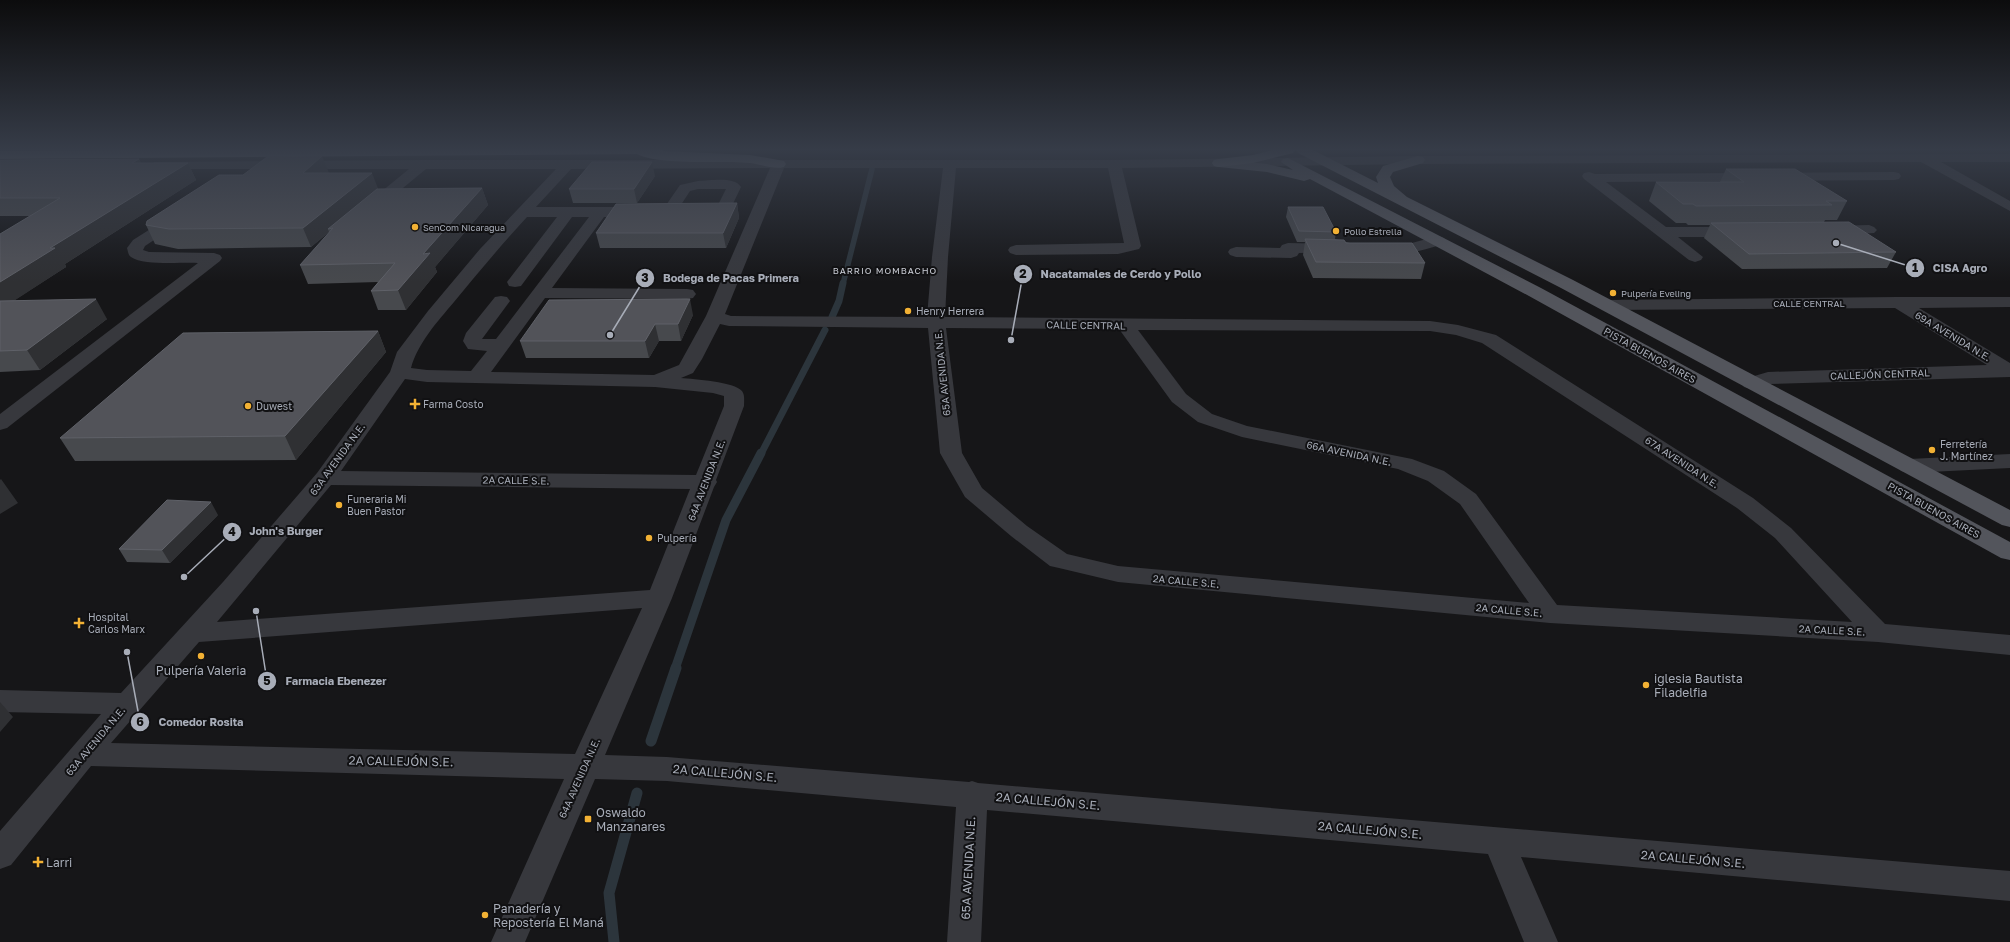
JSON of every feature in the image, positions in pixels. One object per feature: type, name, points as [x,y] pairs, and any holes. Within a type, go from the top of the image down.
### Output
[{"type":"main road","name":"PISTA BUENOS AIRES","points":[[1349,194],[1535,292],[2010,552]]},
{"type":"main road","points":[[1390,194],[1607,305],[2010,520]]},
{"type":"main road","points":[[1396,194],[1408,203]]},
{"type":"main road","points":[[1430,237],[1452,225]]},
{"type":"street","points":[[359,216],[386,194]]},
{"type":"street","name":"63A AVENIDA N.E.","points":[[0,855],[83,754],[191,633],[325,478],[400,372],[406,352],[486,252],[541,194]]},
{"type":"street","points":[[524,212],[678,211],[681,194],[731,194],[715,211],[759,210]]},
{"type":"street","points":[[400,372],[427,376],[655,381],[673,376],[686,369],[693,359],[715,316],[766,194]]},
{"type":"street","name":"65A AVENIDA N.E.","points":[[947,194],[940,257],[936,322],[951,453],[973,492],[1019,531]]},
{"type":"street","points":[[1016,250],[1118,249],[1133,246],[1121,194]]},
{"type":"street","points":[[1613,194],[1695,257]]},
{"type":"street","points":[[1987,194],[2010,207]]},
{"type":"street","points":[[0,424],[214,258],[147,257],[136,252],[135,248],[139,243],[190,209]]},
{"type":"street","points":[[515,282],[568,212]]},
{"type":"street","points":[[477,377],[600,212]]},
{"type":"street","points":[[1822,231],[1869,230]]},
{"type":"street","points":[[1663,232],[1750,232]]},
{"type":"street","points":[[1236,252],[1291,253],[1288,248],[1409,249],[1430,237]]},
{"type":"street","points":[[540,293],[687,294]]},
{"type":"street","points":[[501,301],[473,337],[472,341],[475,345],[502,345]]},
{"type":"street","name":"69A AVENIDA N.E.","points":[[1897,302],[2010,371]]},
{"type":"street","name":"CALLE CENTRAL","points":[[1607,305],[2010,302]]},
{"type":"street","name":"CALLE CENTRAL","points":[[715,316],[729,321],[1430,326],[1458,330]]},
{"type":"street","name":"66A AVENIDA N.E.","points":[[1125,325],[1179,398],[1206,418],[1242,431],[1404,464],[1436,476],[1468,499],[1550,614]]},
{"type":"street","name":"67A AVENIDA N.E.","points":[[1458,330],[1489,340],[1745,503],[1783,533],[1878,633]]},
{"type":"street","name":"CALLEJÓN CENTRAL","points":[[1751,383],[1768,378],[2010,371]]},
{"type":"street","name":"64A AVENIDA N.E.","points":[[508,942],[584,765],[659,598],[706,482],[734,406],[734,394],[715,387],[655,381]]},
{"type":"street","points":[[1909,466],[2010,461]]},
{"type":"street","name":"2A CALLE S.E.","points":[[325,478],[706,482]]},
{"type":"street","name":"2A CALLE S.E.","points":[[1019,531],[1059,560],[1118,574],[1550,614],[1878,633],[2010,645]]},
{"type":"street","points":[[191,633],[659,598]]},
{"type":"street","points":[[0,701],[127,704]]},
{"type":"street","name":"2A CALLEJÓN S.E.","points":[[83,754],[664,768],[2010,886]]},
{"type":"street","name":"65A AVENIDA N.E.","points":[[964,942],[972,794]]},
{"type":"street","points":[[1498,842],[1541,942]]},
{"type":"building","points":[[0,194],[138,194],[50,248],[55,248],[0,282],[0,234],[60,198],[0,198]]},
{"type":"building","points":[[189,194],[346,194],[303,228],[169,229],[146,225],[147,221]]},
{"type":"building","points":[[371,194],[477,194],[423,254],[430,253],[398,290],[371,291],[395,263],[300,265],[333,228],[328,229]]},
{"type":"building","points":[[1671,194],[1836,194],[1847,201],[1826,201],[1832,205],[1696,206],[1693,204],[1683,204]]},
{"type":"building","points":[[737,203],[723,233],[596,233],[616,204]]},
{"type":"building","points":[[1288,207],[1323,207],[1336,232],[1299,231]]},
{"type":"building","points":[[1849,222],[1896,252],[1749,254],[1711,223]]},
{"type":"building","points":[[1305,239],[1344,240],[1346,243],[1412,243],[1425,263],[1316,262]]},
{"type":"building","points":[[96,299],[27,350],[0,351],[0,301]]},
{"type":"building","points":[[690,299],[678,324],[655,324],[645,341],[520,341],[549,300]]},
{"type":"building","points":[[378,331],[285,436],[60,438],[183,333]]},
{"type":"building","points":[[167,500],[211,502],[162,550],[119,549]]},
{"type":"waterway","points":[[843,284],[866,194]]},
{"type":"waterway","points":[[832,317],[839,301],[843,283]]},
{"type":"waterway","points":[[761,454],[825,330]]},
{"type":"waterway","points":[[675,669],[726,520],[761,453]]},
{"type":"waterway","points":[[651,741],[676,668]]},
{"type":"waterway","points":[[614,942],[609,893],[637,793]]},
{"type":"place","name":"SenCom Nicaragua","points":[[415,227]]},
{"type":"place","name":"Pollo Estrella","points":[[1336,231]]},
{"type":"place","name":"CISA Agro","points":[[1836,243]]},
{"type":"place","name":"Pulpería Eveling","points":[[1613,293]]},
{"type":"place","name":"Henry Herrera","points":[[908,311]]},
{"type":"place","name":"Bodega de Pacas Primera","points":[[610,335]]},
{"type":"place","name":"Nacatamales de Cerdo y Pollo","points":[[1011,340]]},
{"type":"place","name":"Farma Costo","points":[[415,404]]},
{"type":"place","name":"Duwest","points":[[248,406]]},
{"type":"place","name":"Ferretería J. Martínez","points":[[1932,450]]},
{"type":"place","name":"Funeraria Mi Buen Pastor","points":[[339,505]]},
{"type":"place","name":"Pulpería","points":[[649,538]]},
{"type":"place","name":"John's Burger","points":[[184,577]]},
{"type":"place","name":"Farmacia Ebenezer","points":[[256,611]]},
{"type":"place","name":"Hospital Carlos Marx","points":[[79,623]]},
{"type":"place","name":"Comedor Rosita","points":[[127,652]]},
{"type":"place","name":"Pulpería Valeria","points":[[201,656]]},
{"type":"place","name":"iglesia Bautista Filadelfia","points":[[1646,685]]},
{"type":"place","name":"Oswaldo Manzanares","points":[[588,819]]},
{"type":"place","name":"Larri","points":[[38,862]]},
{"type":"place","name":"Panadería y Repostería El Maná","points":[[485,915]]},
{"type":"district","name":"BARRIO MOMBACHO","points":[[885,270]]}]
